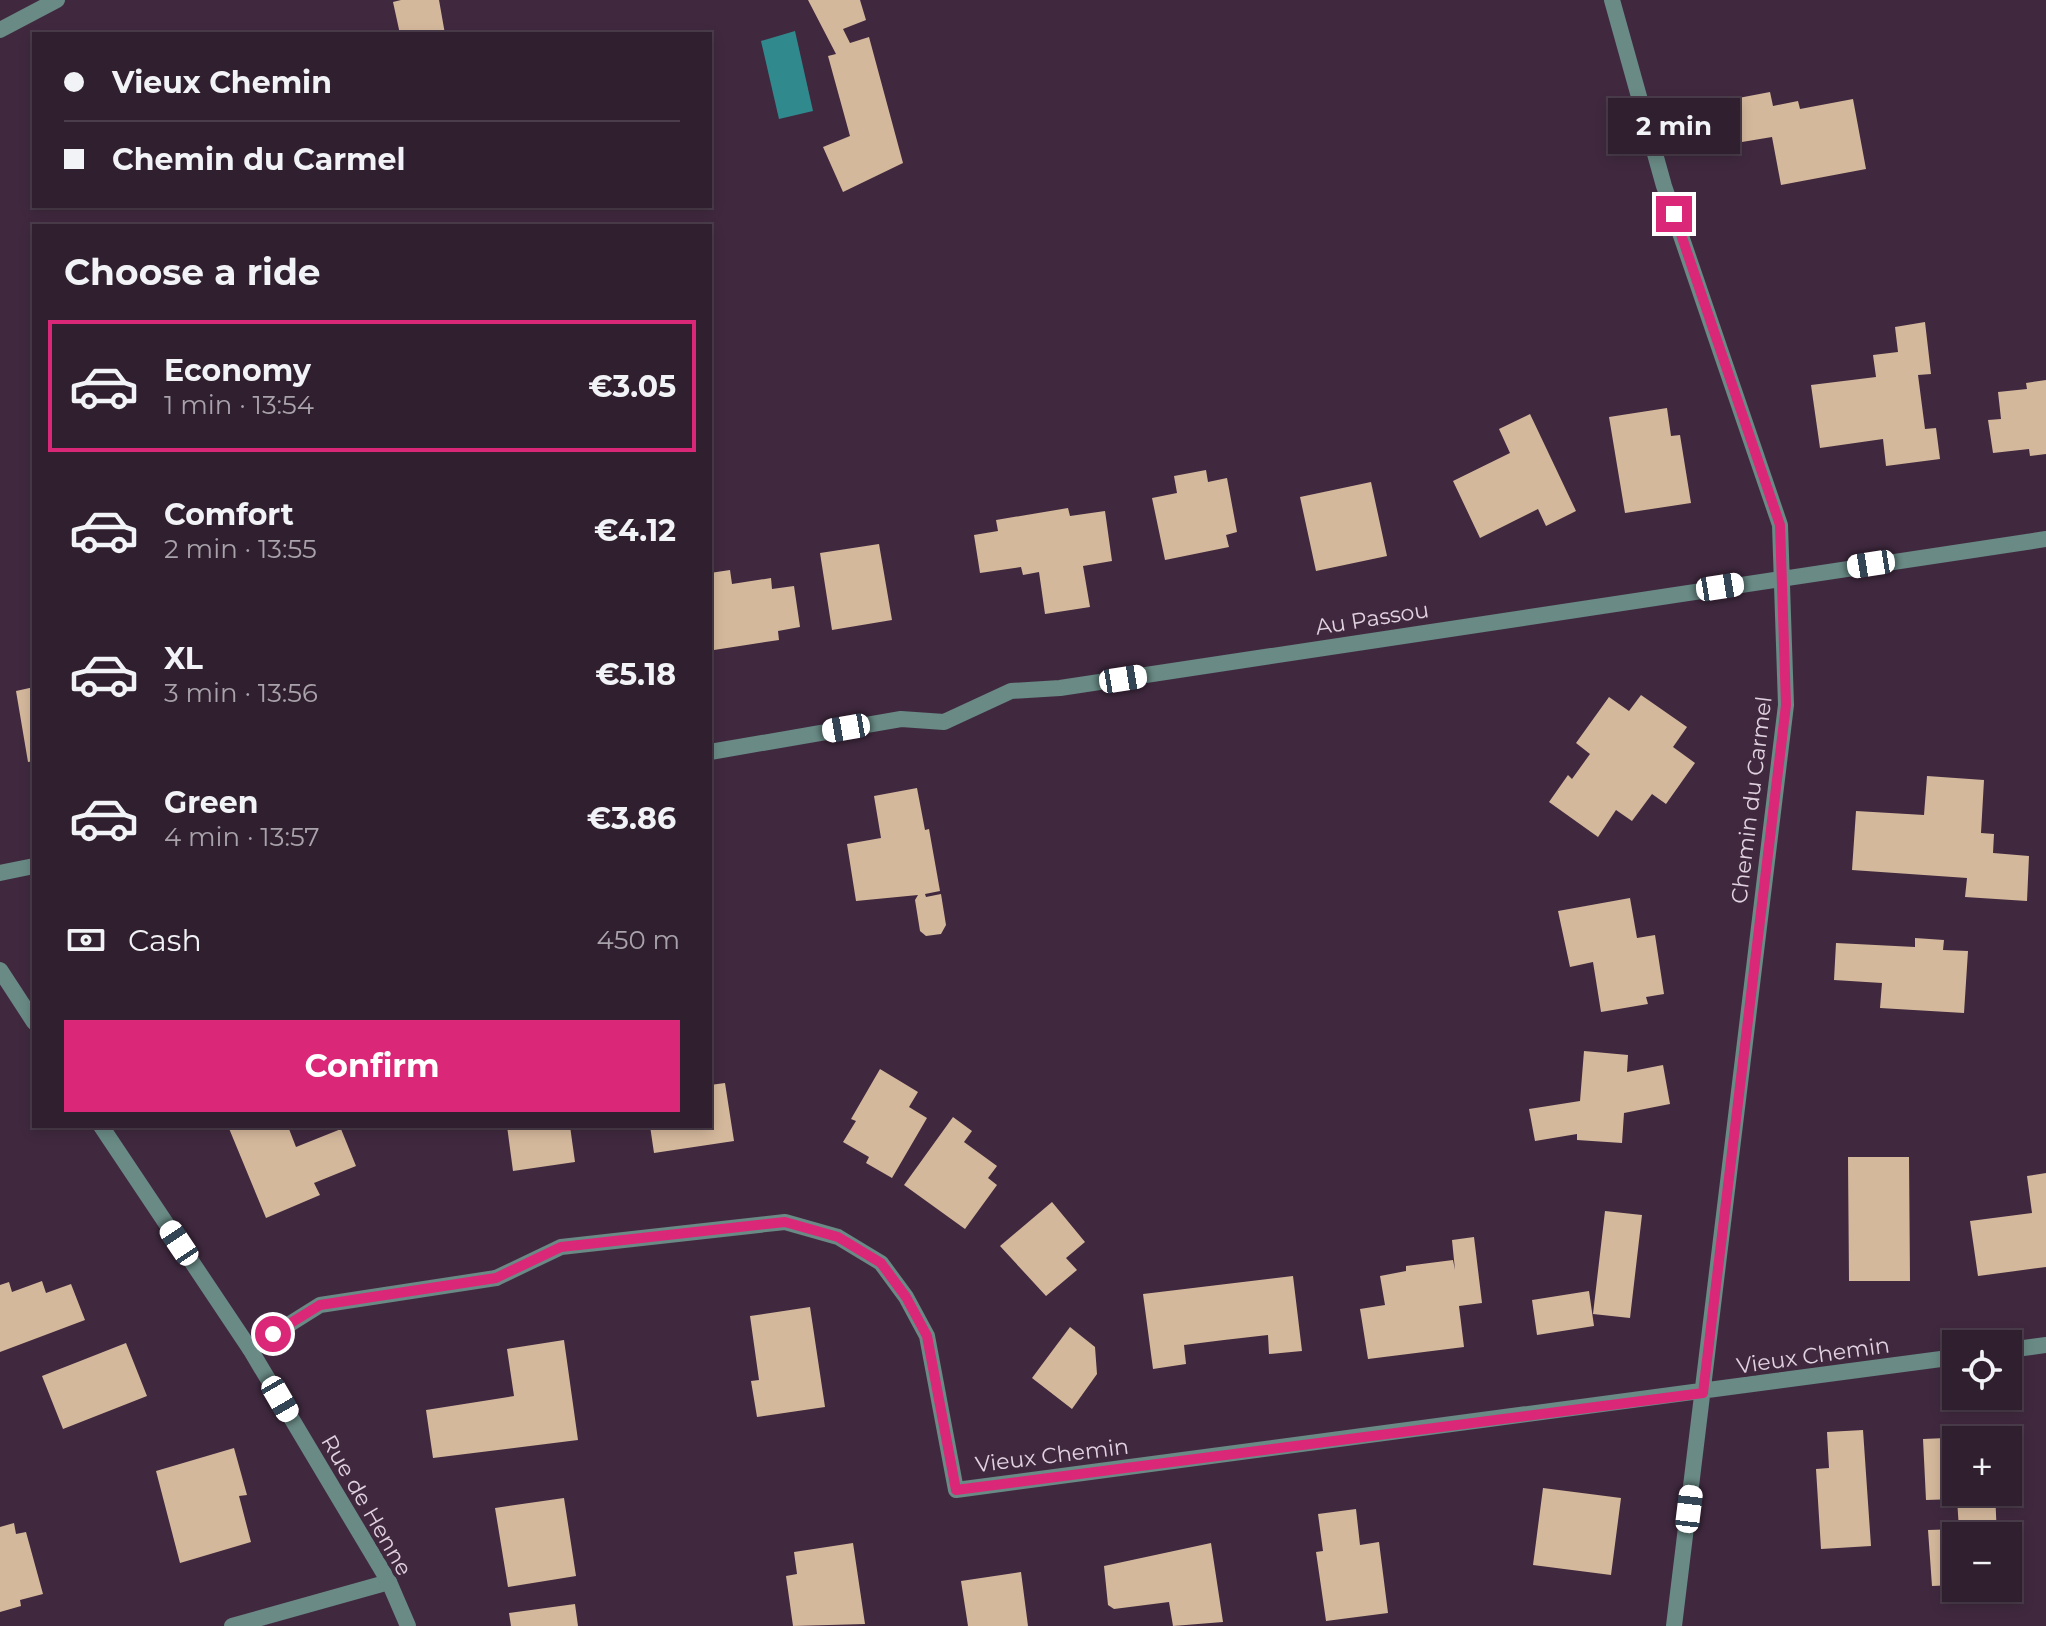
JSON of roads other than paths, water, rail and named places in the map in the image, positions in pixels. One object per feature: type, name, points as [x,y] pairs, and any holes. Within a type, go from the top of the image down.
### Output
[{"type":"street","points":[[0,30],[57,0]]},
{"type":"street","name":"Chemin du Carmel","points":[[1612,0],[1664,186],[1780,525],[1783,577],[1786,705],[1674,1626]]},
{"type":"street","name":"Au Passou","points":[[712,752],[901,719],[944,722],[1011,691],[1060,688],[2046,539]]},
{"type":"street","points":[[0,873],[32,866]]},
{"type":"street","points":[[0,970],[32,1019]]},
{"type":"street","name":"Rue de Henne","points":[[102,1128],[250,1349],[389,1582],[408,1626]]},
{"type":"street","name":"Vieux Chemin","points":[[250,1349],[320,1305],[496,1278],[561,1247],[785,1222],[838,1237],[881,1263],[906,1297],[927,1336],[956,1490],[1942,1359]]},
{"type":"street","points":[[2022,1348],[2046,1345]]},
{"type":"street","points":[[232,1626],[389,1582]]}]
